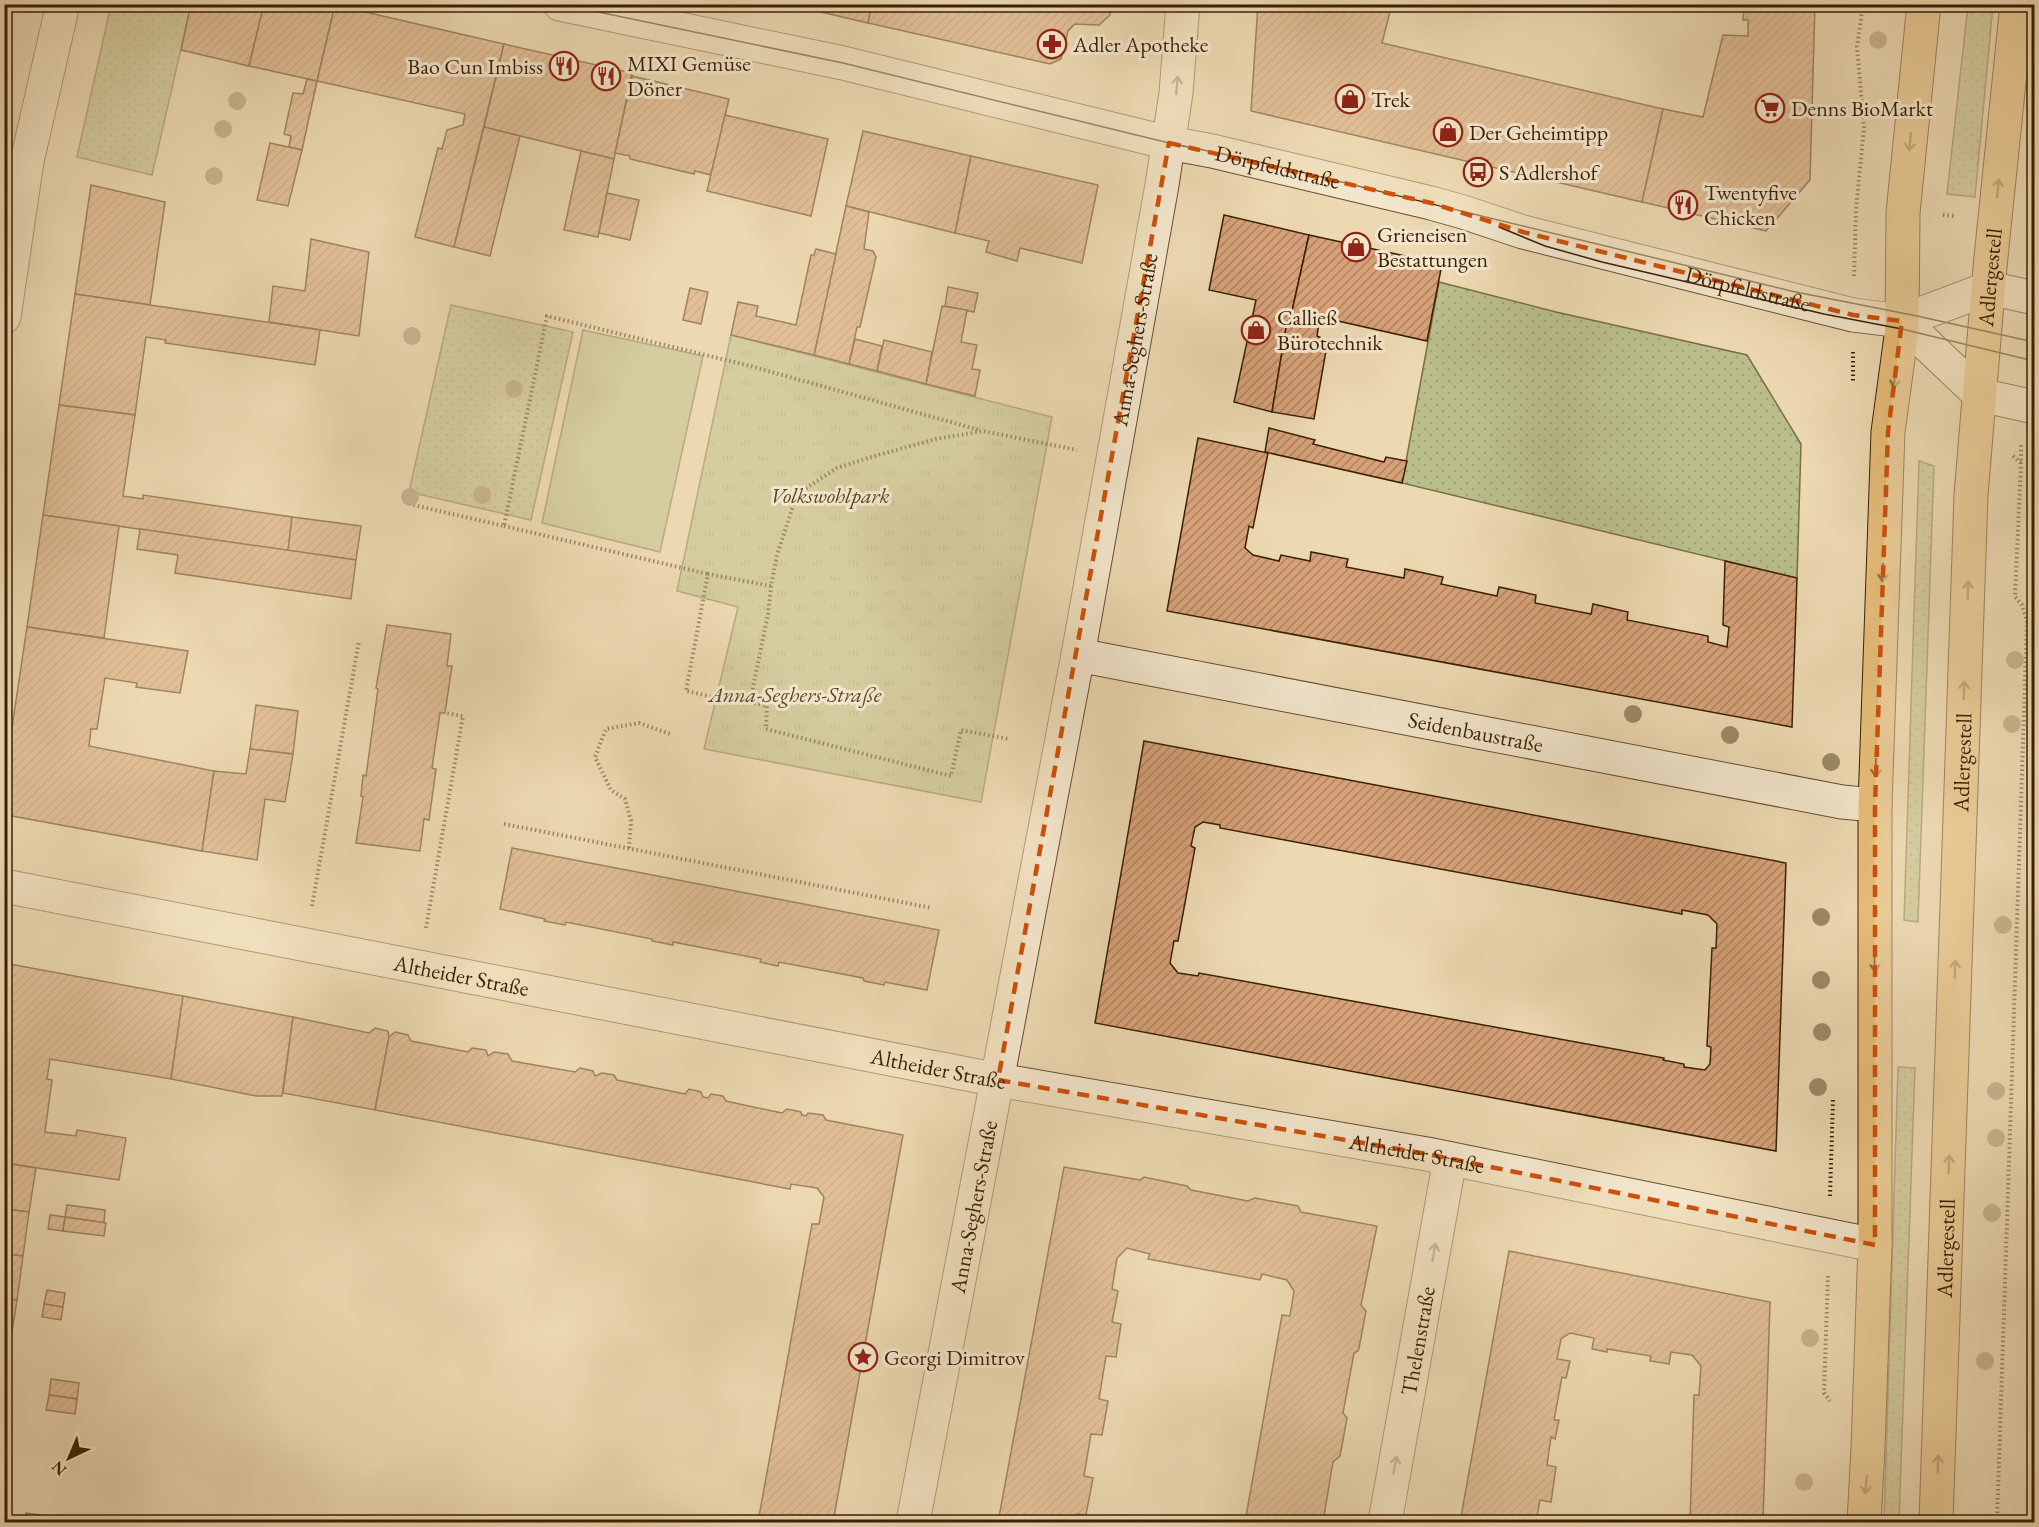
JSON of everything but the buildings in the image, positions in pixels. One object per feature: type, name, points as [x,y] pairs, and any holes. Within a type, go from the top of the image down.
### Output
[{"type":"main road","points":[[1864,1522],[1875,1245],[1875,805],[1888,432],[1902,321],[1904,213],[1924,4]]},
{"type":"main road","name":"Adlergestell","points":[[1936,1522],[1971,495],[2017,4]]},
{"type":"street","points":[[4,316],[27,161],[63,4]]},
{"type":"street","name":"Dörpfeldstraße","points":[[560,4],[669,16],[843,63],[1463,212],[1523,232],[1853,315],[1902,321],[1989,288]]},
{"type":"street","name":"Anna-Seghers-Straße","points":[[914,1522],[1078,655],[1169,143],[1176,93],[1183,4]]},
{"type":"street","points":[[1989,288],[2034,298]]},
{"type":"street","points":[[1902,321],[1980,395],[2034,407]]},
{"type":"street","name":"Seidenbaustraße","points":[[1078,655],[1842,802],[1875,805]]},
{"type":"street","name":"Altheider Straße","points":[[4,886],[998,1080],[1450,1159],[1875,1245]]},
{"type":"street","name":"Thelenstraße","points":[[1385,1522],[1450,1159]]},
{"type":"path","points":[[1853,382],[1856,210],[1864,127],[1857,47],[1863,4]]},
{"type":"path","points":[[504,526],[547,316],[750,366],[983,431],[1048,443]]},
{"type":"path","points":[[750,702],[768,614],[777,555],[797,494],[837,468],[848,464],[936,439],[983,431]]},
{"type":"path","points":[[1997,1522],[2027,622],[2022,605],[2015,597],[2020,463]]},
{"type":"path","points":[[409,504],[708,574],[771,586]]},
{"type":"path","points":[[708,574],[686,691],[767,706],[766,729],[951,776],[961,730],[1009,739]]},
{"type":"path","points":[[312,906],[359,641]]},
{"type":"path","points":[[426,928],[463,716],[445,713]]},
{"type":"path","points":[[629,848],[631,820],[625,799],[611,790],[595,757],[606,729],[639,723],[670,734]]},
{"type":"path","points":[[504,824],[932,908]]},
{"type":"highlighted area","points":[[1169,143],[1431,203],[1523,232],[1853,315],[1902,321],[1888,432],[1875,805],[1875,1245],[1427,1154],[998,1080]]},
{"type":"green space","points":[[111,5],[191,5],[152,175],[77,157]]},
{"type":"green space","points":[[1968,5],[1993,5],[1975,197],[1947,194]]},
{"type":"green space","points":[[1439,282],[1556,312],[1747,355],[1801,444],[1797,578],[1402,483]]},
{"type":"green space","points":[[451,305],[573,332],[531,520],[409,492]]},
{"type":"green space","points":[[583,330],[703,356],[660,552],[542,523]]},
{"type":"green space","name":"Volkswohlpark","points":[[731,335],[1052,417],[981,802],[704,749],[738,607],[677,591]]},
{"type":"green space","points":[[1919,461],[1934,466],[1918,922],[1904,920]]},
{"type":"green space","points":[[1898,1067],[1915,1068],[1899,1522],[1884,1522]]},
{"type":"tram line","points":[[560,4],[843,63],[1791,291],[2034,342]]},
{"type":"tram line","points":[[1499,227],[1545,246],[1602,262],[2034,361]]},
{"type":"place","name":"Adler Apotheke","points":[[1052,44]]},
{"type":"place","name":"Bao Cun Imbiss","points":[[564,66]]},
{"type":"place","name":"MIXI Gemüse Döner","points":[[606,76]]},
{"type":"place","name":"Trek","points":[[1350,99]]},
{"type":"place","name":"Denns BioMarkt","points":[[1770,108]]},
{"type":"place","name":"Der Geheimtipp","points":[[1448,132]]},
{"type":"place","name":"S Adlershof","points":[[1478,172]]},
{"type":"place","name":"Twentyfive Chicken","points":[[1683,205]]},
{"type":"place","name":"Grieneisen Bestattungen","points":[[1356,247]]},
{"type":"place","name":"Calließ Bürotechnik","points":[[1256,330]]},
{"type":"place","name":"Georgi Dimitrov","points":[[863,1357]]}]
